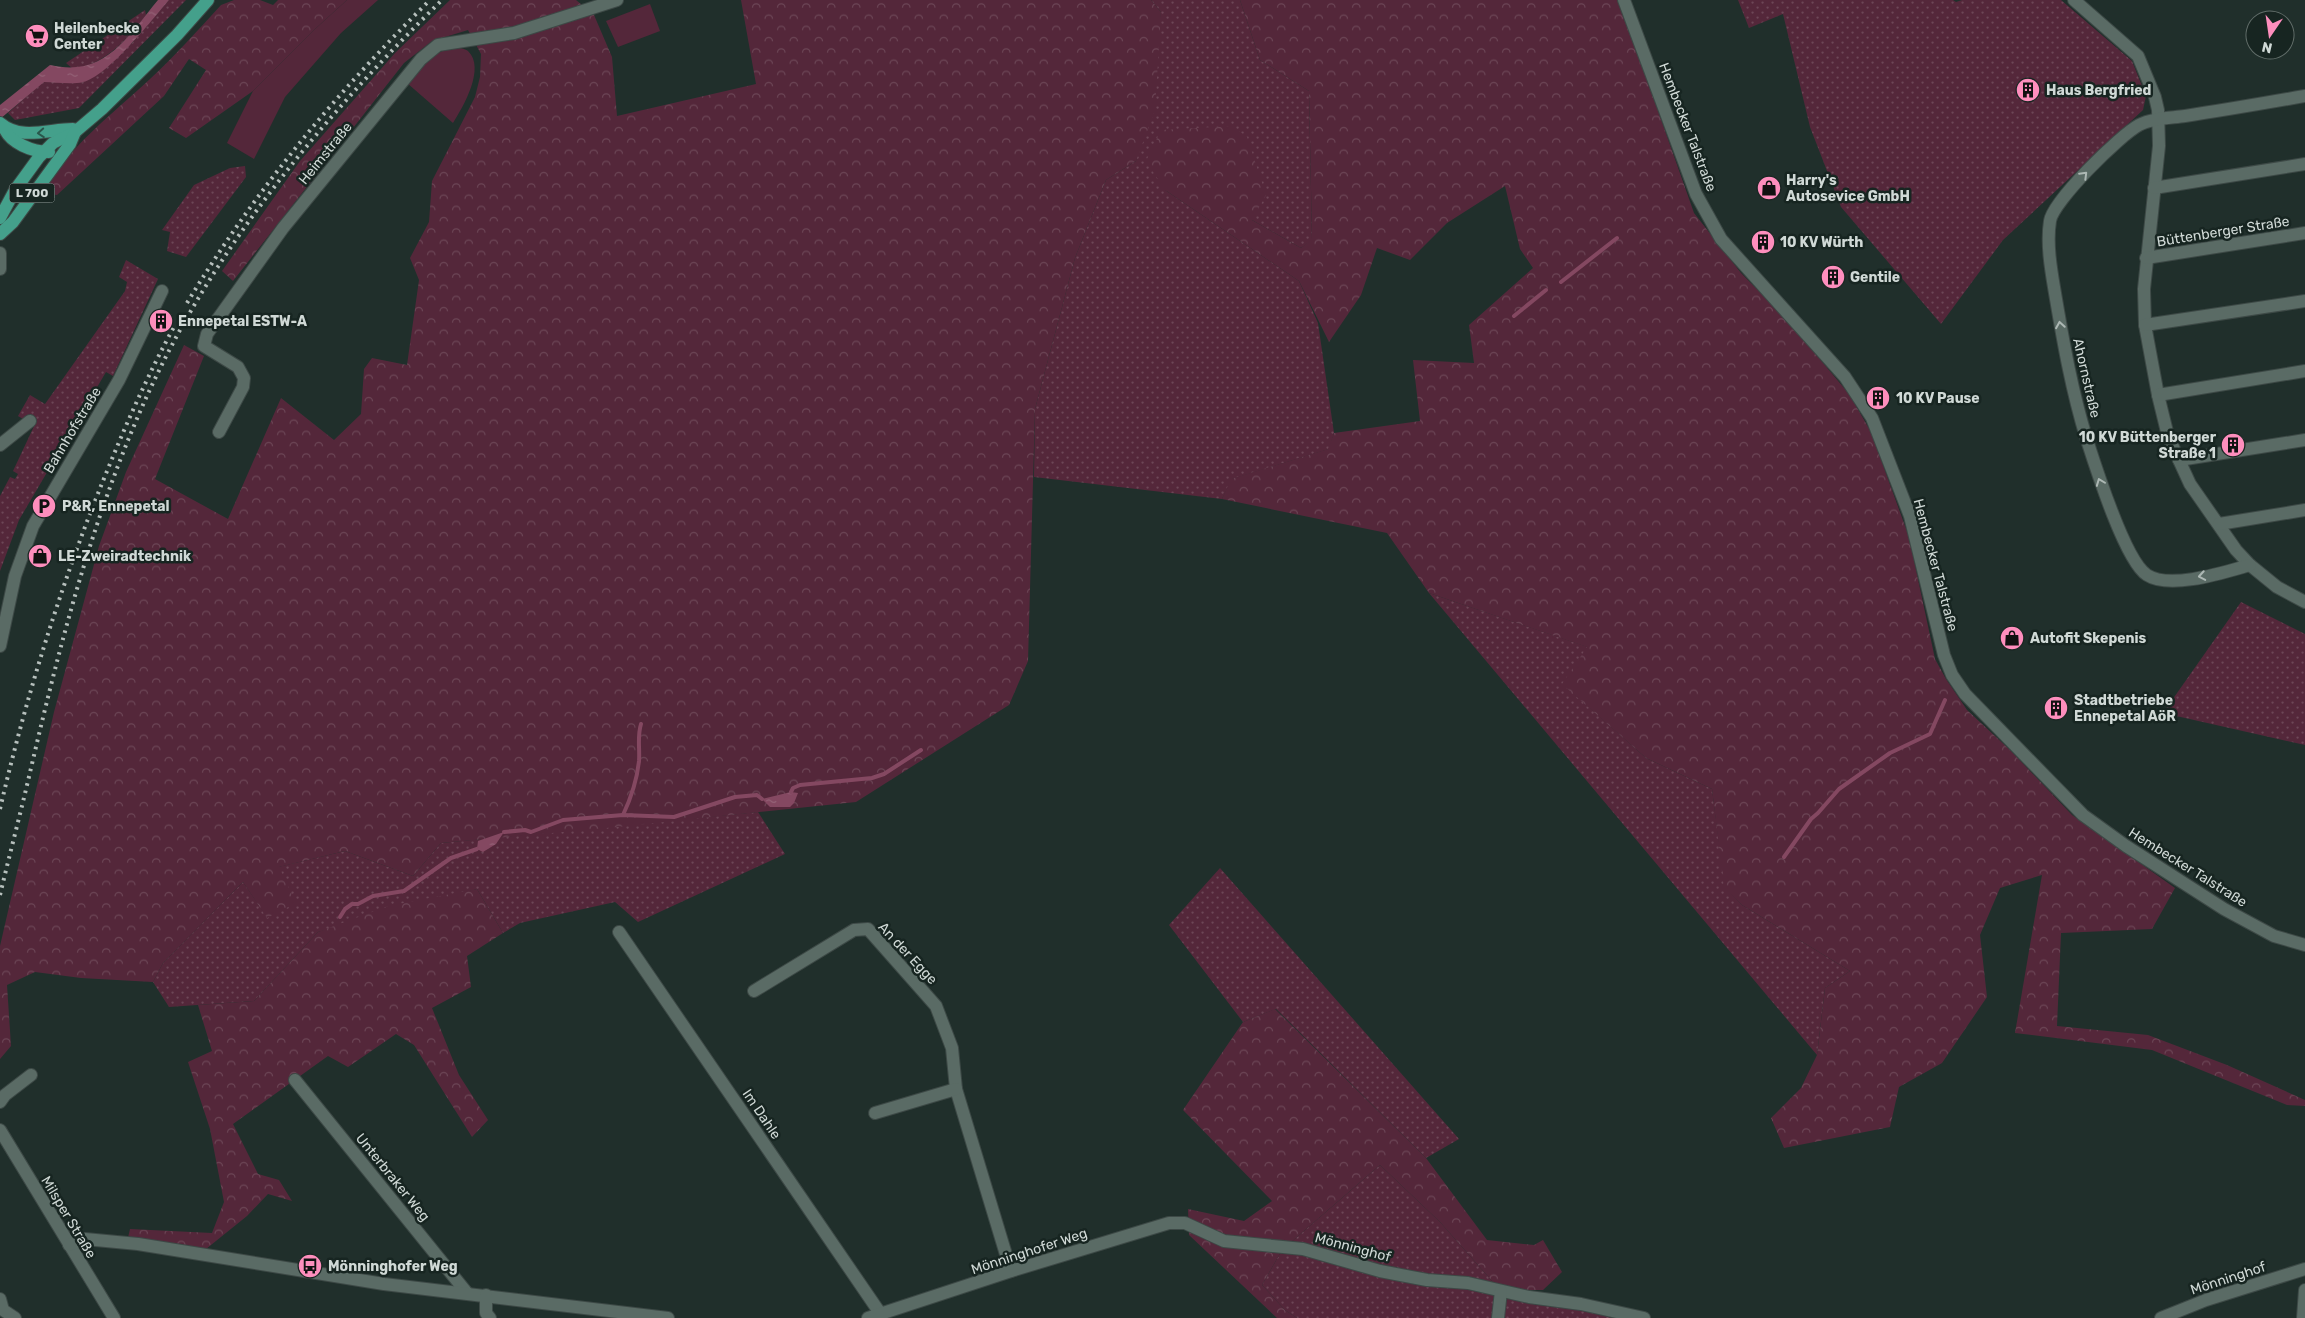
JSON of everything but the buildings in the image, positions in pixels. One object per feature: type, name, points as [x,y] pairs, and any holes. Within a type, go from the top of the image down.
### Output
[{"type":"main road","name":"L 700","points":[[0,218],[15,190],[52,143],[76,130],[138,75],[208,0]]},
{"type":"main road","points":[[2,125],[29,134],[76,130]]},
{"type":"main road","points":[[2,125],[6,133],[17,142],[44,152],[64,151]]},
{"type":"main road","name":"L 700","points":[[0,234],[13,222],[64,151],[76,130]]},
{"type":"street","name":"Heimstraße","points":[[219,432],[242,387],[244,378],[238,368],[204,346],[207,334],[283,228],[421,59],[438,45],[514,33],[617,0]]},
{"type":"street","name":"Hembecker Talstraße","points":[[1624,0],[1696,194],[1721,239],[1845,377],[1872,418],[1910,516],[1944,654],[1952,675],[1965,694],[2083,815],[2134,852],[2224,909],[2274,936],[2305,945]]},
{"type":"street","name":"Büttenberger Straße","points":[[2074,0],[2138,56],[2155,97],[2159,146],[2146,258],[2145,325],[2168,436],[2202,502],[2236,550],[2250,565],[2287,594],[2305,602]]},
{"type":"street","points":[[2158,121],[2305,96]]},
{"type":"street","name":"Ahornstraße","points":[[2158,121],[2140,124],[2117,142],[2066,193],[2055,208],[2050,220],[2049,239],[2053,281],[2068,375],[2098,478],[2132,559],[2141,570],[2150,577],[2167,581],[2221,573],[2250,565]]},
{"type":"street","points":[[2154,188],[2305,164]]},
{"type":"street","name":"Büttenberger Straße","points":[[2146,258],[2305,233]]},
{"type":"street","points":[[0,253],[0,270]]},
{"type":"street","name":"Bahnhofstraße","points":[[0,646],[15,576],[33,526],[119,380],[162,291]]},
{"type":"street","points":[[2145,325],[2305,301]]},
{"type":"street","points":[[2158,394],[2305,371]]},
{"type":"street","points":[[0,445],[30,421]]},
{"type":"street","points":[[2179,460],[2305,440]]},
{"type":"street","points":[[2219,524],[2305,510]]},
{"type":"street","name":"An der Egge","points":[[754,991],[854,930],[868,929],[936,1006],[952,1048],[956,1090],[1011,1270]]},
{"type":"street","name":"Im Dahle","points":[[619,932],[880,1313]]},
{"type":"street","points":[[0,1102],[5,1095],[31,1075]]},
{"type":"street","name":"Unterbraker Weg","points":[[295,1080],[467,1293]]},
{"type":"street","points":[[874,1113],[956,1090]]},
{"type":"street","name":"Milsper Straße","points":[[3,1135],[114,1318]]},
{"type":"street","name":"Mönninghofer Weg","points":[[868,1318],[940,1296],[1011,1270],[1169,1222],[1185,1223],[1198,1230]]},
{"type":"street","name":"Mönninghof","points":[[1198,1230],[1224,1241],[1303,1249],[1380,1271],[1427,1280],[1468,1283],[1644,1318]]},
{"type":"street","points":[[69,1245],[85,1239],[138,1244],[384,1284],[668,1318]]},
{"type":"street","name":"Mönninghof","points":[[2161,1318],[2206,1300],[2305,1269]]},
{"type":"street","points":[[2302,1318],[2305,1290]]},
{"type":"street","points":[[1498,1318],[1501,1291]]},
{"type":"street","points":[[486,1295],[486,1313],[490,1318]]},
{"type":"street","points":[[0,1299],[3,1310],[15,1318]]},
{"type":"green space","points":[[169,0],[186,0],[79,108],[15,120],[8,113],[44,81],[83,82],[132,43]]},
{"type":"green space","points":[[234,0],[260,0],[273,5],[278,0],[347,0],[253,91],[186,138],[169,128],[206,70],[189,59],[164,96],[57,195],[44,193],[54,176],[78,146],[159,70],[221,5]]},
{"type":"green space","points":[[347,0],[378,0],[341,33],[285,97],[254,159],[227,143],[253,91]]},
{"type":"green space","points":[[450,0],[576,0],[594,15],[612,57],[617,116],[756,84],[741,0],[1151,0],[1161,12],[1155,110],[1136,161],[1106,180],[1075,258],[1035,409],[1028,661],[1009,705],[856,802],[441,843],[413,876],[345,851],[279,867],[296,903],[267,918],[243,882],[163,963],[153,982],[81,978],[35,972],[7,985],[11,1046],[0,1059],[0,946],[54,712],[99,546],[126,472],[184,345],[204,356],[155,479],[228,519],[281,398],[334,440],[361,414],[364,369],[372,358],[407,365],[419,280],[410,258],[429,222],[432,181],[475,97],[480,77],[481,54],[468,30],[432,41],[404,63],[233,281],[222,271],[300,161],[395,53]]},
{"type":"green space","points":[[1151,0],[1240,0],[1260,60],[1309,91],[1312,240],[1301,248],[1252,220],[1165,190],[1299,281],[1318,323],[1334,433],[1329,449],[1232,479],[1222,499],[1034,477],[1035,409],[1075,258],[1106,180],[1136,161],[1161,12]]},
{"type":"green space","points":[[1240,0],[1619,0],[1694,213],[1741,273],[1787,320],[1849,394],[1871,432],[1909,537],[1935,659],[1946,679],[1967,710],[2010,750],[2072,815],[2175,888],[2152,929],[2061,933],[2057,1026],[2148,1035],[2227,1065],[2305,1100],[2305,1106],[2287,1105],[2152,1050],[2015,1033],[2042,875],[2000,888],[1980,935],[1987,997],[1942,1063],[1899,1087],[1890,1127],[1784,1148],[1771,1118],[1801,1088],[1817,1055],[1825,988],[1850,971],[1742,905],[1724,888],[1712,789],[1646,758],[1562,684],[1587,647],[1429,593],[1387,533],[1222,499],[1231,479],[1328,449],[1334,433],[1420,421],[1413,360],[1474,363],[1469,325],[1533,268],[1520,249],[1505,186],[1447,223],[1410,260],[1377,248],[1361,295],[1329,342],[1299,281],[1165,190],[1146,161],[1161,130],[1232,126],[1247,137],[1266,195],[1252,220],[1301,248],[1312,239],[1309,91],[1260,60]]},
{"type":"green space","points":[[1738,0],[1953,0],[1956,2],[1962,0],[2061,0],[2132,61],[2146,96],[2143,110],[2003,240],[1941,324],[1841,207],[1810,127],[1783,14],[1749,28]]},
{"type":"green space","points":[[650,4],[660,31],[618,47],[606,21]]},
{"type":"green space","points":[[145,10],[146,15],[114,50],[96,62],[85,66],[73,69],[66,63]]},
{"type":"green space","points":[[453,47],[468,51],[473,58],[475,67],[474,77],[467,98],[453,123],[407,83],[432,57]]},
{"type":"green space","points":[[245,166],[246,177],[186,257],[167,251],[170,232],[162,230],[194,185],[230,168]]},
{"type":"green space","points":[[126,260],[158,279],[113,376],[106,372],[19,520],[0,571],[0,496],[10,477],[15,479],[18,474],[13,471],[36,422],[29,415],[23,419],[18,416],[30,395],[45,404],[125,291],[127,282],[119,277]]},
{"type":"green space","points":[[1429,593],[1588,647],[1563,684],[1646,758],[1712,789],[1725,888],[1742,905],[1850,971],[1825,988],[1817,1055]]},
{"type":"green space","points":[[2241,602],[2305,634],[2305,745],[2163,713]]},
{"type":"green space","points":[[758,812],[785,854],[638,922],[615,902],[520,923],[503,933],[477,889],[318,932],[254,1001],[169,1007],[153,982],[163,963],[243,882],[267,917],[278,867],[345,851],[413,876],[441,843]]},
{"type":"green space","points":[[1220,868],[1459,1139],[1426,1158],[1276,1009],[1243,1022],[1169,925]]},
{"type":"green space","points":[[477,889],[503,933],[467,956],[471,987],[432,1008],[459,1075],[488,1120],[472,1137],[414,1045],[396,1034],[348,1067],[328,1056],[233,1124],[258,1174],[279,1180],[292,1201],[268,1194],[247,1216],[206,1249],[127,1242],[130,1229],[212,1233],[224,1202],[210,1129],[188,1062],[212,1051],[198,1005],[254,1001],[318,932],[388,906]]},
{"type":"green space","points":[[1275,1009],[1426,1158],[1487,1240],[1534,1245],[1543,1240],[1562,1272],[1543,1290],[1527,1290],[1507,1298],[1440,1222],[1380,1165],[1282,1250],[1262,1285],[1285,1310],[1297,1318],[1277,1318],[1189,1235],[1188,1209],[1244,1221],[1272,1201],[1183,1110],[1243,1022]]},
{"type":"green space","points":[[1380,1165],[1440,1222],[1507,1298],[1568,1307],[1613,1318],[1297,1318],[1285,1310],[1262,1285],[1282,1250]]},
{"type":"water","points":[[158,0],[169,0],[129,47],[104,70],[93,78],[78,83],[44,82],[0,119],[0,105],[50,65],[86,66],[100,60],[113,51],[136,28]]},
{"type":"water","points":[[791,792],[798,793],[790,807],[770,807],[762,799]]},
{"type":"water","points":[[504,832],[496,844],[483,852],[477,849],[478,841]]},
{"type":"waterway","points":[[1561,282],[1617,238]]},
{"type":"waterway","points":[[1514,316],[1546,290]]},
{"type":"waterway","points":[[1784,857],[1811,819],[1839,789],[1890,753],[1930,734],[1945,700]]},
{"type":"waterway","points":[[623,815],[637,775],[641,724]]},
{"type":"waterway","points":[[791,792],[793,788],[800,785],[872,778],[884,774],[921,750]]},
{"type":"waterway","points":[[504,832],[525,830],[531,832],[563,820],[623,815],[674,817],[735,797],[757,795],[762,799]]},
{"type":"waterway","points":[[340,917],[345,909],[352,904],[358,904],[373,896],[404,891],[451,858],[477,849]]},
{"type":"railway","points":[[187,303],[241,221],[299,144],[362,71],[430,0]]},
{"type":"railway","points":[[0,895],[62,641],[89,549],[121,459],[139,414],[166,356],[198,299],[232,245],[270,193],[352,93],[442,0]]},
{"type":"railway","points":[[0,809],[18,735],[62,590],[128,420],[175,325]]},
{"type":"place","name":"Heilenbecke Center","points":[[37,36]]},
{"type":"place","name":"Haus Bergfried","points":[[2028,90]]},
{"type":"place","name":"Harry's Autosevice GmbH","points":[[1769,188]]},
{"type":"place","name":"10 KV Würth","points":[[1763,242]]},
{"type":"place","name":"Gentile","points":[[1833,277]]},
{"type":"place","name":"Ennepetal ESTW-A","points":[[161,321]]},
{"type":"place","name":"10 KV Pause","points":[[1878,398]]},
{"type":"place","name":"10 KV Büttenberger Straße 1","points":[[2233,445]]},
{"type":"place","name":"P&R, Ennepetal","points":[[44,506]]},
{"type":"place","name":"LE-Zweiradtechnik","points":[[40,556]]},
{"type":"place","name":"Autofit Skepenis","points":[[2012,638]]},
{"type":"place","name":"Stadtbetriebe Ennepetal AöR","points":[[2056,708]]},
{"type":"place","name":"Mönninghofer Weg","points":[[310,1266]]}]
